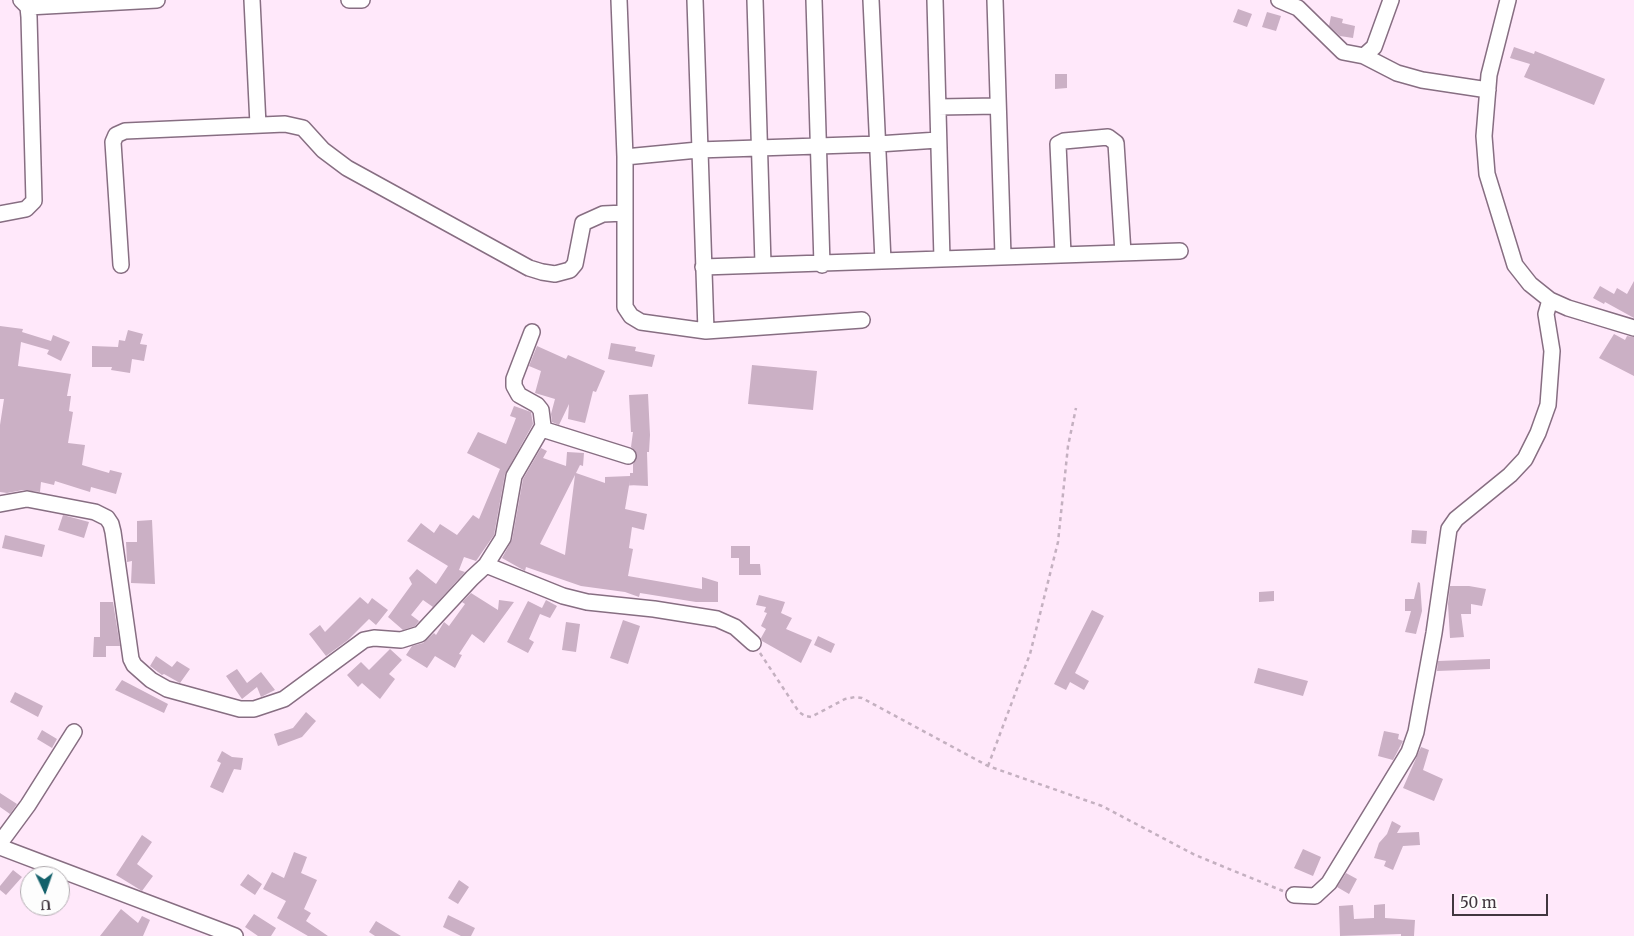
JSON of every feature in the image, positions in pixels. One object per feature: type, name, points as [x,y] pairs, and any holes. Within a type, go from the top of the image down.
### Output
[{"type":"street","points":[[0,214],[26,209],[34,201],[24,4],[157,0]]},
{"type":"street","points":[[252,0],[258,125]]},
{"type":"street","points":[[349,0],[360,0]]},
{"type":"street","points":[[619,0],[625,158],[625,307],[631,316],[641,322],[706,331],[862,320]]},
{"type":"street","points":[[695,0],[698,150],[706,331]]},
{"type":"street","points":[[755,0],[763,264]]},
{"type":"street","points":[[814,0],[822,265]]},
{"type":"street","points":[[871,0],[883,261]]},
{"type":"street","points":[[935,0],[942,259]]},
{"type":"street","points":[[995,0],[1003,256]]},
{"type":"street","points":[[1279,0],[1298,8],[1343,52],[1364,56],[1396,73],[1422,80],[1488,90]]},
{"type":"street","points":[[1364,56],[1374,47],[1391,0]]},
{"type":"street","points":[[1508,0],[1489,75],[1484,136],[1488,174],[1514,265],[1530,284],[1550,300],[1568,308],[1634,328]]},
{"type":"street","points":[[938,107],[998,106]]},
{"type":"street","points":[[121,265],[114,142],[116,135],[125,131],[285,124],[303,128],[322,150],[348,168],[529,268],[542,272],[555,274],[570,270],[575,264],[583,223],[603,214],[625,214]]},
{"type":"street","points":[[1063,254],[1058,144],[1064,141],[1108,137],[1116,144],[1123,253]]},
{"type":"street","points":[[625,158],[698,150],[938,140]]},
{"type":"street","points":[[703,267],[763,264],[822,265],[1003,256],[1180,251]]},
{"type":"street","points":[[1294,895],[1314,896],[1328,883],[1409,752],[1416,732],[1434,633],[1449,529],[1456,519],[1510,475],[1525,459],[1538,433],[1548,405],[1552,351],[1546,314],[1550,300]]},
{"type":"street","points":[[0,504],[27,499],[95,512],[107,518],[113,532],[131,659],[134,665],[151,680],[167,689],[240,709],[254,709],[284,700],[364,640],[374,638],[401,640],[420,634],[472,578],[486,566],[503,538],[514,476],[542,429],[544,417],[541,410],[537,405],[519,395],[514,386],[514,379],[532,332]]},
{"type":"street","points":[[542,429],[628,456]]},
{"type":"street","points":[[486,566],[563,596],[587,602],[654,609],[717,619],[735,627],[753,643]]},
{"type":"street","points":[[0,843],[28,805],[74,732]]},
{"type":"street","points":[[0,847],[235,936]]},
{"type":"path","points":[[988,766],[1030,654],[1058,542],[1068,446],[1076,408]]},
{"type":"path","points":[[753,643],[799,712],[805,716],[811,717],[845,699],[862,698],[988,766],[1102,806],[1195,855],[1294,895]]},
{"type":"building","points":[[1238,9],[1252,14],[1247,27],[1233,22]]},
{"type":"building","points":[[1267,12],[1281,16],[1276,31],[1262,27]]},
{"type":"building","points":[[1331,16],[1343,19],[1342,23],[1355,26],[1353,38],[1340,36],[1329,26]]},
{"type":"building","points":[[1514,47],[1534,54],[1535,51],[1605,79],[1594,105],[1524,77],[1530,64],[1510,58]]},
{"type":"building","points":[[1055,74],[1067,74],[1067,88],[1055,89]]},
{"type":"building","points":[[1634,281],[1634,318],[1605,302],[1604,304],[1593,298],[1600,286],[1614,294],[1617,288],[1627,294]]},
{"type":"building","points":[[0,326],[23,329],[22,332],[51,341],[53,335],[70,342],[61,361],[47,354],[49,350],[21,342],[18,366],[71,374],[67,396],[71,396],[69,411],[73,412],[68,443],[85,445],[82,465],[109,473],[110,470],[122,473],[116,494],[91,487],[90,492],[55,481],[54,485],[41,482],[40,492],[23,490],[7,493],[0,492],[0,425],[4,399],[0,399]]},
{"type":"building","points":[[128,330],[143,334],[140,344],[147,345],[144,361],[132,359],[130,373],[111,370],[112,367],[92,367],[92,346],[118,347],[119,340],[125,341]]},
{"type":"building","points":[[1614,334],[1625,340],[1627,336],[1634,337],[1634,376],[1599,358]]},
{"type":"building","points":[[611,343],[636,347],[635,351],[655,355],[652,367],[608,359]]},
{"type":"building","points":[[537,346],[566,359],[568,355],[605,371],[596,392],[593,391],[585,423],[568,419],[569,404],[559,425],[552,422],[551,414],[555,399],[535,393],[541,371],[529,366]]},
{"type":"building","points":[[752,365],[817,371],[813,410],[748,404]]},
{"type":"building","points":[[648,394],[650,435],[649,452],[647,452],[648,486],[629,485],[625,509],[647,514],[644,530],[632,527],[629,548],[633,549],[628,576],[702,589],[702,577],[718,582],[718,602],[696,602],[640,593],[639,597],[625,592],[581,586],[526,567],[525,571],[502,558],[512,540],[523,479],[541,448],[547,451],[543,458],[566,466],[567,452],[584,453],[583,466],[580,465],[576,473],[605,483],[605,477],[630,476],[630,473],[633,473],[633,464],[637,454],[631,447],[633,432],[631,432],[629,395]],"holes":[[[575,475],[565,555],[540,544]]]},
{"type":"building","points":[[514,406],[531,412],[533,424],[505,474],[494,535],[476,561],[464,557],[459,570],[465,572],[433,607],[423,600],[411,615],[419,621],[415,626],[403,630],[388,617],[412,584],[409,578],[417,569],[436,584],[448,566],[407,541],[421,523],[434,533],[440,524],[457,535],[473,515],[479,519],[500,469],[467,453],[478,432],[506,444],[516,418],[510,416]]},
{"type":"building","points":[[63,515],[89,522],[84,538],[58,530]]},
{"type":"building","points":[[152,520],[155,584],[131,583],[132,561],[127,562],[126,542],[137,542],[137,521]]},
{"type":"building","points":[[1412,530],[1427,531],[1426,544],[1411,543]]},
{"type":"building","points":[[5,535],[45,545],[42,557],[2,548]]},
{"type":"building","points":[[731,546],[750,546],[750,564],[760,564],[761,575],[739,575],[739,558],[731,558]]},
{"type":"building","points":[[1418,582],[1420,583],[1422,611],[1416,634],[1405,632],[1411,611],[1405,611],[1405,599],[1414,599]]},
{"type":"building","points":[[1450,586],[1469,586],[1486,589],[1482,606],[1471,604],[1471,614],[1461,614],[1464,637],[1450,638],[1448,604]]},
{"type":"building","points":[[1274,591],[1274,601],[1259,602],[1259,592]]},
{"type":"building","points":[[471,593],[498,610],[499,600],[514,602],[484,643],[472,634],[459,654],[462,655],[455,668],[435,656],[427,668],[406,655],[412,646],[423,643],[434,633],[436,635],[444,622],[449,626],[465,604],[462,602]]},
{"type":"building","points":[[759,595],[785,602],[781,613],[792,618],[786,629],[812,640],[801,663],[762,641],[761,638],[766,629],[761,626],[767,613],[764,612],[766,607],[756,605]]},
{"type":"building","points":[[360,597],[368,604],[372,598],[388,610],[376,625],[369,619],[348,640],[326,656],[309,634],[320,625],[325,632]]},
{"type":"building","points":[[546,600],[557,606],[550,618],[540,614],[529,639],[534,642],[528,653],[507,642],[528,601],[542,608]]},
{"type":"building","points":[[100,602],[113,602],[120,646],[106,646],[106,657],[93,657],[94,637],[100,637]]},
{"type":"building","points":[[1092,610],[1104,616],[1075,673],[1089,681],[1084,690],[1070,682],[1066,690],[1054,684]]},
{"type":"building","points":[[623,620],[640,626],[628,664],[610,658]]},
{"type":"building","points":[[566,622],[580,624],[576,652],[562,650]]},
{"type":"building","points":[[818,636],[835,644],[831,653],[814,645]]},
{"type":"building","points":[[390,649],[402,660],[389,674],[395,679],[380,699],[362,683],[358,687],[347,675],[361,662],[369,670]]},
{"type":"building","points":[[156,656],[172,667],[177,661],[190,669],[180,683],[164,674],[162,675],[150,666]]},
{"type":"building","points":[[1490,659],[1490,669],[1437,671],[1438,661]]},
{"type":"building","points":[[1258,668],[1308,681],[1303,696],[1254,683]]},
{"type":"building","points":[[237,669],[247,683],[261,672],[275,690],[261,697],[257,687],[242,699],[226,676]]},
{"type":"building","points":[[122,680],[168,704],[164,713],[115,690]]},
{"type":"building","points":[[15,692],[43,706],[38,717],[10,702]]},
{"type":"building","points":[[306,712],[316,721],[302,737],[278,746],[274,734],[293,728]]},
{"type":"building","points":[[42,730],[57,739],[52,748],[37,739]]},
{"type":"building","points":[[1384,731],[1399,734],[1398,739],[1403,741],[1393,760],[1378,756]]},
{"type":"building","points":[[1421,747],[1429,750],[1423,770],[1443,779],[1434,801],[1403,788]]},
{"type":"building","points":[[222,751],[232,757],[243,758],[241,770],[234,769],[223,793],[210,787],[221,763],[217,761]]},
{"type":"building","points":[[0,793],[17,804],[10,814],[0,807]]},
{"type":"building","points":[[1392,821],[1401,826],[1397,833],[1419,832],[1420,845],[1403,846],[1393,870],[1384,866],[1386,861],[1374,858],[1379,843],[1387,834]]},
{"type":"building","points":[[142,835],[152,842],[137,864],[153,876],[142,891],[116,875]]},
{"type":"building","points":[[1303,849],[1321,857],[1313,876],[1294,868]]},
{"type":"building","points":[[294,852],[307,857],[301,873],[317,880],[304,909],[311,913],[306,921],[328,936],[308,936],[277,918],[286,901],[263,889],[272,872],[284,878]]},
{"type":"building","points":[[13,870],[20,875],[20,879],[6,895],[0,890],[0,886]]},
{"type":"building","points":[[1346,873],[1357,879],[1349,894],[1337,887]]},
{"type":"building","points":[[248,874],[262,884],[255,895],[240,885]]},
{"type":"building","points":[[459,880],[469,887],[458,904],[448,898]]},
{"type":"building","points":[[1385,904],[1385,918],[1415,920],[1414,936],[1401,936],[1401,934],[1340,936],[1339,906],[1353,905],[1354,919],[1374,918],[1374,905]]},
{"type":"building","points":[[121,909],[138,923],[142,916],[150,920],[143,936],[100,936]]},
{"type":"building","points":[[254,914],[276,928],[271,936],[258,936],[245,927]]},
{"type":"building","points":[[448,915],[475,928],[471,936],[461,936],[443,927]]},
{"type":"building","points":[[376,921],[401,936],[375,936],[369,932]]}]
